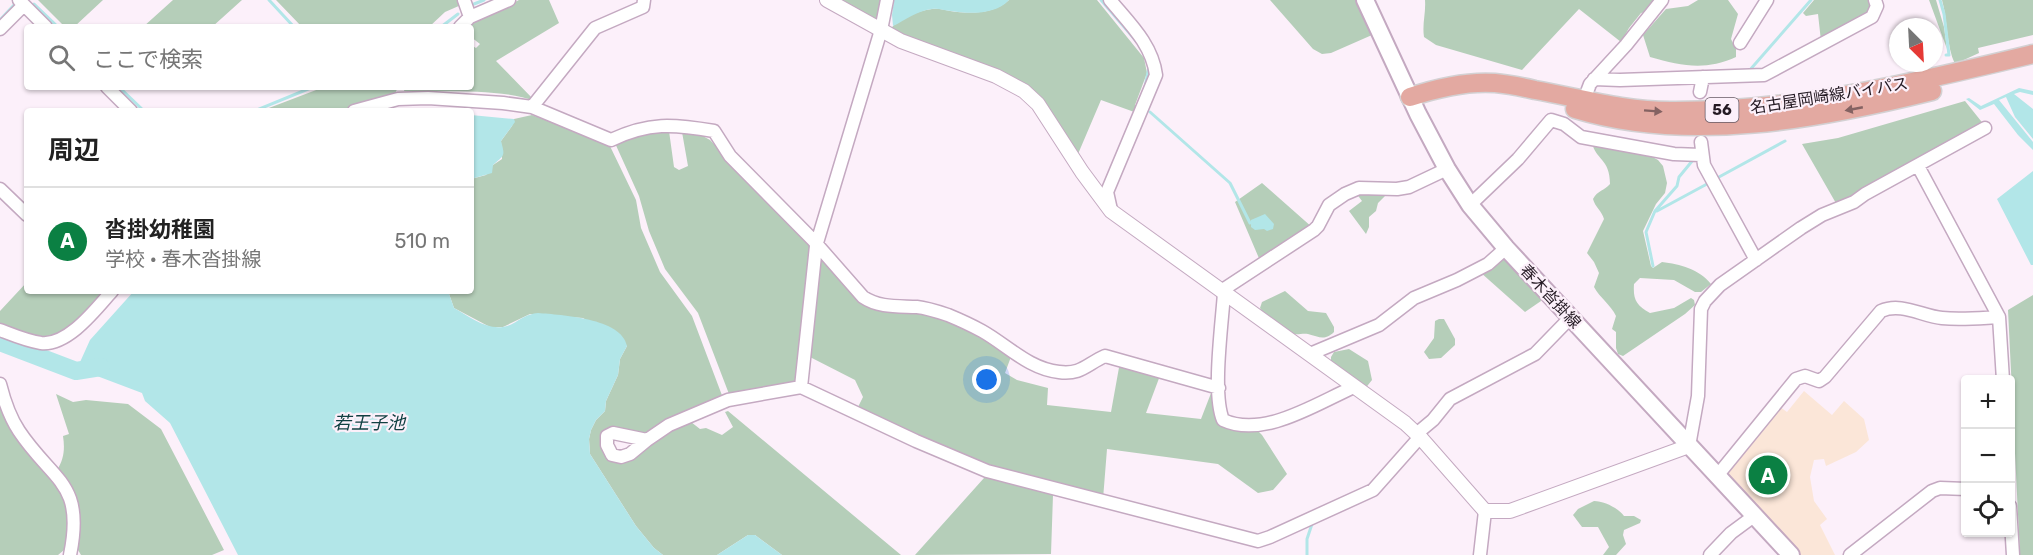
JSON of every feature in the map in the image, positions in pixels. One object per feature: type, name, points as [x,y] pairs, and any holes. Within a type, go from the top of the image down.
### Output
[{"type":"main road","name":"春木沓掛線","points":[[1365,0],[1412,101],[1447,169],[1470,205],[1506,248],[1791,555]]},
{"type":"main road","name":"名古屋岡崎線バイパス","points":[[1412,101],[1429,90],[1492,83],[1629,108],[1668,111],[1780,105],[1895,87],[2033,54]]},
{"type":"main road","name":"名古屋岡崎線バイパス","points":[[1412,101],[1444,94],[1503,90],[1598,116],[1634,123],[1686,125],[1753,123],[1820,116],[1861,108],[2033,66]]},
{"type":"street","points":[[464,0],[470,17]]},
{"type":"street","points":[[463,24],[470,17],[509,0]]},
{"type":"street","points":[[532,107],[595,28],[643,7],[644,0]]},
{"type":"street","points":[[827,0],[901,41],[996,76],[1024,91],[1038,105],[1111,212],[1405,423],[1420,437],[1485,511],[1480,555]]},
{"type":"street","points":[[801,387],[816,246],[881,30],[887,0]]},
{"type":"street","points":[[1110,0],[1145,43],[1154,59],[1156,75],[1107,192],[1111,212]]},
{"type":"street","points":[[1584,100],[1590,84],[1626,45],[1662,0]]},
{"type":"street","points":[[1740,43],[1767,0]]},
{"type":"street","points":[[1594,79],[1620,81],[1764,75],[1872,17],[1877,6],[1875,0]]},
{"type":"street","points":[[0,29],[22,2],[43,24]]},
{"type":"street","points":[[1700,92],[1702,77]]},
{"type":"street","points":[[110,90],[128,108]]},
{"type":"street","points":[[398,99],[402,90]]},
{"type":"street","points":[[365,108],[398,99],[428,98],[477,100],[532,107],[611,140],[634,129],[652,126],[714,131],[730,156],[869,301],[946,314],[982,331],[1016,355],[1048,371],[1061,373],[1087,368],[1105,356],[1218,388]]},
{"type":"street","points":[[1470,205],[1518,159],[1551,120],[1564,124],[1581,137],[1674,154],[1701,156]]},
{"type":"street","points":[[1485,511],[1510,511],[1689,446],[1698,396],[1701,309],[1705,301],[1720,285],[1822,215],[1854,202],[1985,128]]},
{"type":"street","points":[[1701,142],[1701,156],[1704,165],[1756,260]]},
{"type":"street","points":[[1918,166],[1999,318],[2003,375]]},
{"type":"street","points":[[1223,292],[1314,230],[1329,205],[1345,194],[1359,188],[1409,187],[1447,169]]},
{"type":"street","points":[[0,189],[24,212]]},
{"type":"street","points":[[1310,354],[1379,325],[1414,298],[1488,264],[1506,248]]},
{"type":"street","points":[[1223,292],[1218,388],[1220,414],[1223,420],[1230,424],[1277,422],[1354,387]]},
{"type":"street","points":[[0,330],[42,343],[52,342],[85,322],[109,294]]},
{"type":"street","points":[[1717,476],[1796,379],[1805,376],[1819,381],[1825,377],[1881,311],[1897,308],[1939,318],[1999,318]]},
{"type":"street","points":[[647,440],[669,425],[728,400],[801,387],[916,441],[987,471],[1258,541],[1373,490],[1420,437],[1421,430],[1433,420],[1450,399],[1534,354],[1571,317]]},
{"type":"street","points":[[0,384],[8,411],[19,431],[54,472],[70,498],[75,523],[70,555]]},
{"type":"street","points":[[1850,555],[1932,490],[1961,489]]},
{"type":"street","points":[[1710,555],[1731,533],[1754,516]]},
{"type":"street","points":[[2012,537],[2013,555]]},
{"type":"shaded area","points":[[1804,391],[1832,415],[1844,401],[1864,419],[1869,440],[1856,452],[1826,466],[1824,459],[1814,460],[1810,477],[1814,501],[1827,519],[1820,525],[1835,555],[1796,555],[1726,473],[1780,407],[1787,412]]},
{"type":"green space","points":[[38,0],[103,0],[77,24],[62,24]]},
{"type":"green space","points":[[173,0],[242,0],[215,24],[146,24]]},
{"type":"green space","points":[[276,0],[459,0],[461,5],[445,12],[432,24],[299,24]]},
{"type":"green space","points":[[519,0],[549,0],[559,23],[496,61],[535,101],[488,92],[404,91],[474,90],[474,47],[476,48],[480,44],[474,39],[474,24],[471,24]]},
{"type":"green space","points":[[838,0],[882,0],[878,18],[871,20]]},
{"type":"green space","points":[[1009,0],[1097,0],[1144,58],[1147,73],[1135,105],[1139,108],[1137,113],[1101,100],[1078,154],[1045,104],[890,29],[909,16],[926,10],[974,13],[996,8]]},
{"type":"green space","points":[[1270,0],[1356,0],[1372,35],[1331,53],[1322,54],[1313,49]]},
{"type":"green space","points":[[1425,0],[1658,0],[1649,11],[1641,13],[1621,42],[1579,9],[1522,70],[1436,45],[1424,37]]},
{"type":"green space","points":[[1698,0],[1728,0],[1738,14],[1731,39],[1736,49],[1736,57],[1714,64],[1693,66],[1650,57],[1643,35],[1666,9],[1688,6]]},
{"type":"green space","points":[[1814,0],[1872,0],[1871,13],[1821,41],[1818,14],[1806,16],[1803,13]]},
{"type":"green space","points":[[1929,0],[1936,0],[1941,18],[1936,18]]},
{"type":"green space","points":[[1942,0],[2033,0],[2033,35],[1978,48],[1979,53],[1955,64],[1950,49]]},
{"type":"green space","points":[[1943,24],[1944,27],[1947,49],[1943,38]]},
{"type":"green space","points":[[316,90],[397,90],[394,96],[353,108],[269,108]]},
{"type":"green space","points":[[1965,101],[1985,126],[1837,205],[1802,144],[1838,138]]},
{"type":"green space","points":[[532,115],[608,142],[636,200],[641,228],[660,272],[692,316],[723,398],[645,437],[606,428],[613,458],[681,423],[691,422],[700,429],[706,428],[722,435],[733,427],[725,412],[728,411],[901,555],[782,555],[755,535],[748,535],[717,555],[663,555],[654,548],[636,526],[590,454],[591,430],[596,420],[605,411],[606,401],[618,375],[620,359],[627,346],[583,318],[530,314],[503,327],[490,327],[454,308],[449,294],[474,294],[474,178],[486,175],[493,165],[502,159],[501,141],[512,126],[514,119]]},
{"type":"green space","points":[[669,131],[674,167],[679,170],[688,166],[682,132],[701,135],[710,140],[811,242],[798,382],[729,394],[698,313],[665,269],[649,231],[639,196],[614,141],[630,134]]},
{"type":"green space","points":[[1592,142],[1622,149],[1627,153],[1645,153],[1658,160],[1663,166],[1667,183],[1665,193],[1656,204],[1643,231],[1651,266],[1653,268],[1662,262],[1682,266],[1695,271],[1711,284],[1701,292],[1695,292],[1674,280],[1640,278],[1634,284],[1635,298],[1641,307],[1650,313],[1674,308],[1691,298],[1695,305],[1623,356],[1618,354],[1616,332],[1612,329],[1616,316],[1594,287],[1599,273],[1587,253],[1604,219],[1593,199],[1610,184],[1608,169]]},
{"type":"green space","points":[[1262,183],[1313,228],[1261,263],[1235,202]]},
{"type":"green space","points":[[1382,192],[1385,196],[1378,203],[1376,211],[1369,217],[1366,234],[1349,211],[1362,201],[1356,193]]},
{"type":"green space","points":[[819,255],[864,301],[948,317],[1012,354],[1005,373],[1017,380],[1048,388],[1047,405],[1111,412],[1120,362],[1161,373],[1146,413],[1201,419],[1213,388],[1218,415],[1254,427],[1262,435],[1287,474],[1273,490],[1258,493],[1218,464],[1107,449],[1103,499],[1000,473],[857,409],[863,397],[855,380],[808,356]]},
{"type":"green space","points":[[1500,258],[1505,258],[1540,297],[1541,301],[1525,312],[1480,272]]},
{"type":"green space","points":[[24,285],[24,294],[105,294],[78,323],[50,340],[25,336],[0,325],[0,311]]},
{"type":"green space","points":[[1285,291],[1308,311],[1326,313],[1334,327],[1334,332],[1325,337],[1294,334],[1285,330],[1262,312],[1260,308],[1262,302]]},
{"type":"green space","points":[[2033,295],[2033,555],[2020,555],[2015,453],[2015,375],[2011,375],[2008,310]]},
{"type":"green space","points":[[1444,319],[1455,339],[1455,345],[1441,358],[1429,359],[1424,352],[1434,338],[1435,321]]},
{"type":"green space","points":[[1349,349],[1368,361],[1372,380],[1364,390],[1331,362],[1334,352]]},
{"type":"green space","points":[[56,394],[73,402],[86,400],[128,404],[161,429],[224,550],[212,555],[81,555],[78,550],[79,528],[57,470],[63,454],[63,436],[69,434]]},
{"type":"green space","points":[[0,401],[63,492],[70,513],[69,546],[58,555],[0,555]]},
{"type":"green space","points":[[991,474],[1051,491],[1053,495],[1051,554],[915,555],[984,478]]},
{"type":"green space","points":[[1594,501],[1602,502],[1618,510],[1624,516],[1634,516],[1641,520],[1640,523],[1624,530],[1626,544],[1616,555],[1603,555],[1609,547],[1598,527],[1582,527],[1573,515],[1578,509]]},
{"type":"water","points":[[894,0],[1009,0],[997,8],[982,12],[926,10],[893,26]]},
{"type":"water","points":[[2019,88],[2033,91],[2033,95],[2020,92],[2014,94],[2033,109],[2033,139],[2015,117],[2006,97],[1999,100],[2033,142],[2033,150],[1994,104],[1980,110],[1966,99],[1969,98],[1981,106]]},
{"type":"water","points":[[474,115],[514,119],[515,122],[501,141],[503,155],[493,165],[492,173],[474,178]]},
{"type":"water","points":[[2033,171],[2033,265],[2031,265],[1997,199]]},
{"type":"water","points":[[1265,214],[1274,224],[1273,229],[1255,230],[1251,227],[1251,220]]},
{"type":"water","name":"若王子池","points":[[131,294],[449,294],[454,308],[489,326],[504,327],[538,313],[561,315],[603,324],[614,329],[623,337],[627,346],[620,359],[618,375],[606,401],[605,411],[596,420],[591,430],[590,454],[636,526],[654,548],[663,555],[238,555],[170,423],[145,401],[142,393],[97,376],[76,371],[90,340]]},
{"type":"water","points":[[748,535],[755,535],[782,555],[717,555]]},
{"type":"waterway","points":[[269,0],[291,24]]},
{"type":"waterway","points":[[474,4],[484,0]]},
{"type":"waterway","points":[[1101,0],[1137,42]]},
{"type":"waterway","points":[[1749,71],[1811,0]]},
{"type":"waterway","points":[[1940,0],[1949,55],[1946,55]]},
{"type":"waterway","points":[[34,4],[55,24]]},
{"type":"waterway","points":[[0,20],[14,5]]},
{"type":"waterway","points":[[445,24],[458,14]]},
{"type":"waterway","points":[[1145,87],[1149,67]]},
{"type":"waterway","points":[[122,90],[141,108]]},
{"type":"waterway","points":[[261,108],[306,90]]},
{"type":"waterway","points":[[1150,112],[1230,183],[1250,223]]},
{"type":"waterway","points":[[1719,177],[1785,141]]},
{"type":"waterway","points":[[1653,266],[1646,232],[1655,211],[1677,186],[1679,177],[1693,160]]},
{"type":"waterway","points":[[1657,211],[1707,184]]},
{"type":"waterway","points":[[0,342],[76,371],[101,367]]},
{"type":"waterway","points":[[1307,555],[1307,539],[1312,524]]},
{"type":"place","name":"沓掛幼稚園","points":[[1768,475]]}]
